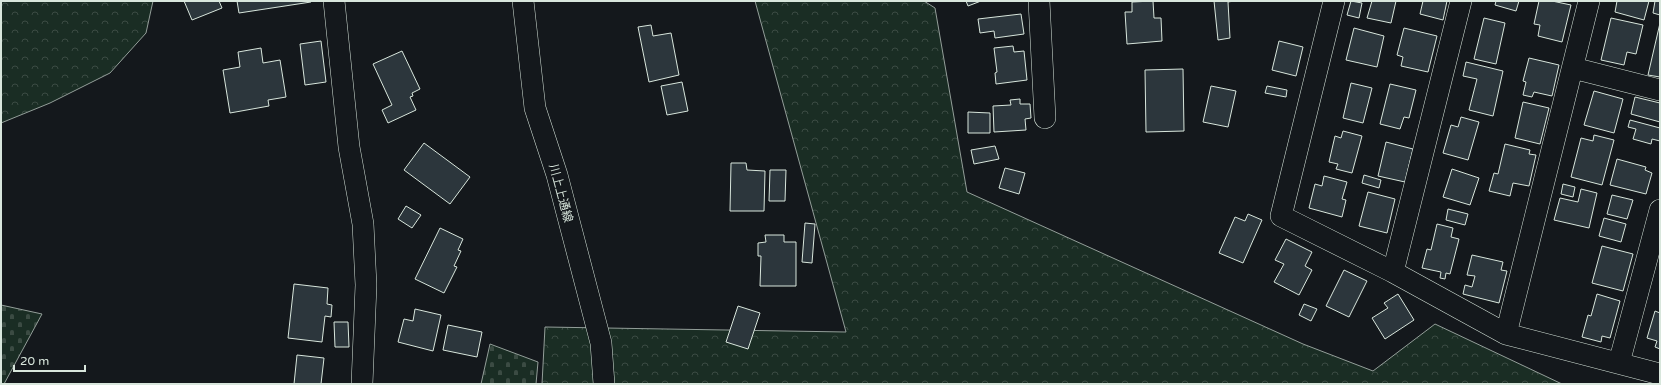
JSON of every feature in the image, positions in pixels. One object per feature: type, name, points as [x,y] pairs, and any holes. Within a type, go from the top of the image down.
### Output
[{"type":"street","points":[[334,1],[349,147],[363,224],[366,285],[362,384]]},
{"type":"street","name":"川上上通線","points":[[523,1],[535,108],[557,175],[600,343],[604,384]]},
{"type":"street","points":[[1039,1],[1045,118]]},
{"type":"street","points":[[1334,1],[1281,216],[1393,272],[1506,334],[1660,374]]},
{"type":"street","points":[[1393,272],[1461,1]]},
{"type":"street","points":[[1506,334],[1589,1]]},
{"type":"street","points":[[1573,68],[1660,90]]},
{"type":"street","points":[[1619,363],[1660,210]]},
{"type":"green space","points":[[1,1],[153,1],[146,33],[110,73],[50,103],[1,123]]},
{"type":"green space","points":[[755,1],[924,1],[935,8],[967,192],[1303,344],[1373,371],[1435,324],[1562,384],[542,384],[545,327],[846,332]]},
{"type":"green space","points":[[1,305],[42,314],[4,384],[1,384]]},
{"type":"green space","points":[[490,344],[538,362],[536,384],[481,384]]},
{"type":"building","points":[[184,1],[219,1],[222,8],[192,20]]},
{"type":"building","points":[[237,1],[311,1],[311,2],[239,13]]},
{"type":"building","points":[[966,1],[981,1],[968,6]]},
{"type":"building","points":[[1153,1],[1154,18],[1161,18],[1162,41],[1127,44],[1125,12],[1132,12],[1132,2]]},
{"type":"building","points":[[1214,1],[1234,1],[1228,2],[1230,38],[1218,40]]},
{"type":"building","points":[[1351,1],[1362,3],[1359,18],[1347,15]]},
{"type":"building","points":[[1372,1],[1396,1],[1391,23],[1367,18]]},
{"type":"building","points":[[1423,1],[1447,1],[1443,20],[1420,14]]},
{"type":"building","points":[[1496,1],[1519,1],[1516,11],[1495,5]]},
{"type":"building","points":[[1539,1],[1552,1],[1571,5],[1562,42],[1538,36],[1540,25],[1534,24]]},
{"type":"building","points":[[1617,1],[1649,1],[1644,20],[1615,12]]},
{"type":"building","points":[[1655,1],[1660,1],[1660,15],[1653,13]]},
{"type":"building","points":[[1021,14],[1024,34],[995,38],[994,31],[980,33],[978,19]]},
{"type":"building","points":[[1484,18],[1505,23],[1496,64],[1474,59]]},
{"type":"building","points":[[1611,18],[1643,25],[1636,54],[1627,52],[1624,65],[1601,60]]},
{"type":"building","points":[[1660,23],[1660,77],[1648,75]]},
{"type":"building","points":[[651,25],[653,36],[671,33],[679,75],[649,82],[638,27]]},
{"type":"building","points":[[1354,28],[1384,36],[1377,67],[1346,60]]},
{"type":"building","points":[[1404,28],[1437,36],[1428,72],[1401,66],[1403,57],[1397,55]]},
{"type":"building","points":[[321,41],[326,82],[305,85],[300,44]]},
{"type":"building","points":[[1279,41],[1303,47],[1296,76],[1272,70]]},
{"type":"building","points":[[1013,46],[1014,52],[1024,51],[1027,80],[996,84],[995,73],[997,72],[994,48]]},
{"type":"building","points":[[261,48],[263,63],[280,60],[286,97],[268,100],[269,106],[230,113],[223,70],[240,67],[238,52]]},
{"type":"building","points":[[402,51],[420,89],[412,93],[413,96],[410,97],[416,110],[388,123],[382,110],[392,105],[373,64]]},
{"type":"building","points":[[1529,58],[1559,65],[1552,96],[1534,92],[1532,97],[1523,95],[1526,82],[1523,81]]},
{"type":"building","points":[[1466,62],[1503,71],[1493,116],[1469,110],[1477,79],[1463,76]]},
{"type":"building","points":[[1183,69],[1184,131],[1146,132],[1145,70]]},
{"type":"building","points":[[682,82],[688,111],[667,115],[661,86]]},
{"type":"building","points":[[1351,83],[1372,88],[1363,123],[1343,118]]},
{"type":"building","points":[[1390,84],[1416,90],[1409,118],[1404,117],[1400,129],[1380,124]]},
{"type":"building","points":[[1211,86],[1236,91],[1228,127],[1203,122]]},
{"type":"building","points":[[1267,86],[1287,90],[1286,97],[1265,93]]},
{"type":"building","points":[[1594,91],[1623,99],[1614,133],[1584,125]]},
{"type":"building","points":[[1635,97],[1660,103],[1660,122],[1631,114]]},
{"type":"building","points":[[1020,99],[1020,104],[1030,104],[1031,118],[1025,119],[1026,130],[994,132],[993,106],[1011,105],[1010,100]]},
{"type":"building","points":[[1523,102],[1549,108],[1540,144],[1515,138]]},
{"type":"building","points":[[968,112],[990,113],[990,133],[968,133]]},
{"type":"building","points":[[1461,117],[1479,122],[1468,160],[1443,153],[1451,125],[1458,127]]},
{"type":"building","points":[[1630,120],[1660,128],[1660,141],[1652,139],[1651,144],[1633,139],[1636,129],[1628,127]]},
{"type":"building","points":[[1343,131],[1362,136],[1352,173],[1336,169],[1338,164],[1329,162],[1335,136],[1341,138]]},
{"type":"building","points":[[1594,135],[1614,140],[1602,185],[1571,177],[1581,138],[1593,141]]},
{"type":"building","points":[[1386,142],[1413,149],[1405,182],[1378,176]]},
{"type":"building","points":[[424,143],[470,177],[450,204],[404,170]]},
{"type":"building","points":[[1505,144],[1530,150],[1529,154],[1536,155],[1529,186],[1513,183],[1510,196],[1489,191],[1494,173],[1498,174]]},
{"type":"building","points":[[995,146],[999,159],[974,164],[971,150]]},
{"type":"building","points":[[1617,159],[1646,167],[1645,170],[1652,173],[1646,194],[1610,185]]},
{"type":"building","points":[[731,163],[746,163],[747,170],[765,171],[764,211],[730,211]]},
{"type":"building","points":[[1005,168],[1025,173],[1019,194],[999,188]]},
{"type":"building","points":[[1452,169],[1479,178],[1470,205],[1443,197]]},
{"type":"building","points":[[770,170],[786,170],[785,201],[769,201]]},
{"type":"building","points":[[1364,175],[1381,180],[1379,188],[1362,183]]},
{"type":"building","points":[[1324,176],[1347,182],[1342,199],[1346,200],[1342,217],[1309,208],[1315,184],[1322,186]]},
{"type":"building","points":[[1563,184],[1575,187],[1573,197],[1561,194]]},
{"type":"building","points":[[1581,189],[1597,193],[1589,228],[1554,220],[1560,198],[1578,202]]},
{"type":"building","points":[[1368,192],[1395,199],[1387,233],[1359,226]]},
{"type":"building","points":[[1612,195],[1633,200],[1627,219],[1607,214]]},
{"type":"building","points":[[406,206],[421,215],[412,228],[398,219]]},
{"type":"building","points":[[1448,209],[1468,214],[1465,225],[1446,220]]},
{"type":"building","points":[[1248,214],[1262,220],[1243,263],[1219,253],[1235,217],[1245,221]]},
{"type":"building","points":[[1604,218],[1626,224],[1621,242],[1599,236]]},
{"type":"building","points":[[805,223],[815,224],[812,263],[802,262]]},
{"type":"building","points":[[1437,224],[1453,228],[1451,237],[1459,239],[1450,274],[1446,273],[1445,279],[1440,278],[1441,272],[1422,268],[1427,249],[1431,250]]},
{"type":"building","points":[[440,228],[463,239],[458,250],[461,251],[454,266],[457,267],[444,293],[415,279]]},
{"type":"building","points":[[765,235],[784,235],[784,242],[796,242],[796,286],[760,286],[761,256],[758,256],[758,243],[766,242]]},
{"type":"building","points":[[1286,239],[1312,252],[1305,266],[1312,270],[1299,295],[1274,282],[1284,264],[1275,260]]},
{"type":"building","points":[[1602,246],[1633,254],[1623,291],[1592,283]]},
{"type":"building","points":[[1472,255],[1503,262],[1501,270],[1507,271],[1499,303],[1463,294],[1465,285],[1472,287],[1475,276],[1467,275]]},
{"type":"building","points":[[1344,270],[1367,281],[1349,317],[1326,306]]},
{"type":"building","points":[[294,284],[328,288],[327,304],[332,305],[331,317],[325,316],[322,342],[288,338]]},
{"type":"building","points":[[1398,294],[1414,320],[1385,339],[1372,318],[1388,308],[1384,303]]},
{"type":"building","points":[[1597,294],[1620,301],[1610,338],[1602,336],[1601,342],[1582,337],[1588,315],[1591,316]]},
{"type":"building","points":[[1304,304],[1317,309],[1311,321],[1299,315]]},
{"type":"building","points":[[738,306],[760,313],[748,349],[726,342]]},
{"type":"building","points":[[415,309],[441,315],[433,351],[398,342],[404,319],[413,321]]},
{"type":"building","points":[[1655,311],[1660,313],[1660,349],[1655,347],[1657,341],[1647,338]]},
{"type":"building","points":[[334,322],[348,322],[349,347],[335,347]]},
{"type":"building","points":[[448,325],[482,332],[477,357],[443,350]]},
{"type":"building","points":[[297,355],[324,358],[321,384],[294,384]]}]
